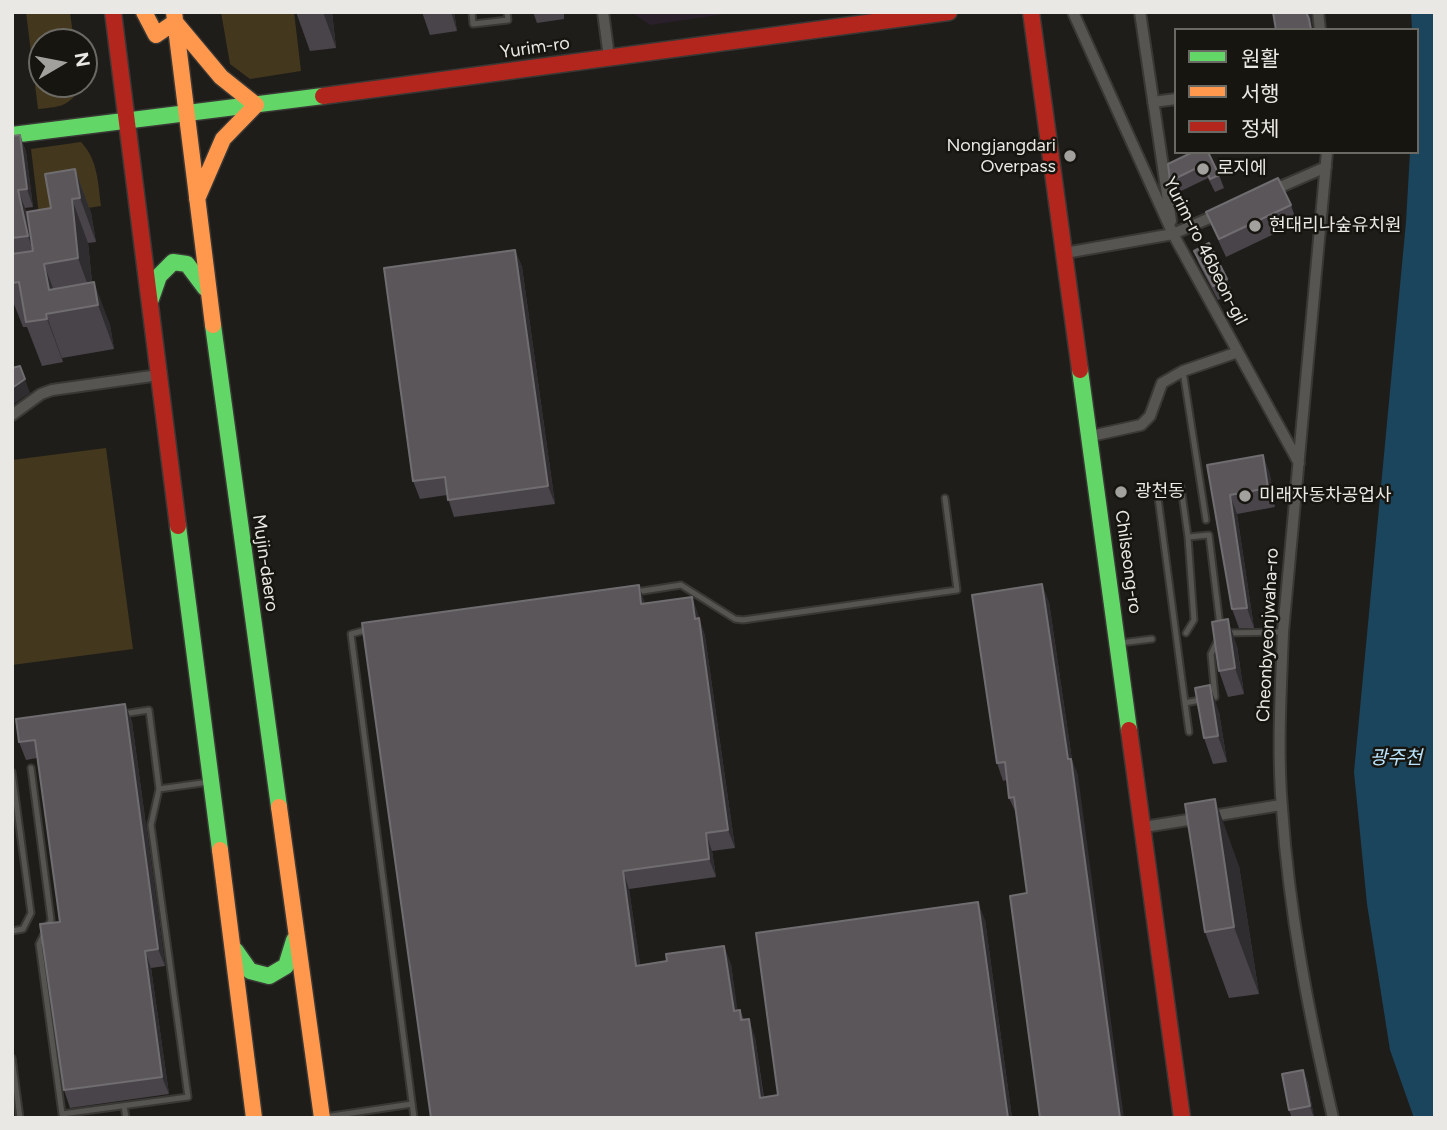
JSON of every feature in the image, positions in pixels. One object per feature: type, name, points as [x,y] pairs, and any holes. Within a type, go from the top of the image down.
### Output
[{"type":"street","points":[[113,12],[254,1118]]},
{"type":"street","points":[[144,12],[156,35],[175,17],[220,77],[256,105],[223,139],[197,200]]},
{"type":"street","points":[[603,12],[609,57]]},
{"type":"street","name":"Yurim-ro","points":[[12,135],[949,12]]},
{"type":"street","name":"Chilseong-ro","points":[[1031,12],[1120,643],[1182,1118]]},
{"type":"street","name":"Yurim-ro 46beon-gil","points":[[1073,12],[1173,234],[1300,463]]},
{"type":"street","points":[[1140,12],[1173,234]]},
{"type":"street","name":"Mujin-daero","points":[[175,17],[185,114],[321,1118]]},
{"type":"street","points":[[1153,102],[1174,99]]},
{"type":"street","name":"Cheonbyeonjwaha-ro","points":[[1327,154],[1283,632],[1281,805],[1301,964],[1333,1118]]},
{"type":"street","points":[[1262,195],[1326,167]]},
{"type":"street","points":[[1065,253],[1173,234],[1237,206]]},
{"type":"street","points":[[150,303],[159,276],[167,266],[181,261],[197,273],[210,296]]},
{"type":"street","points":[[1091,436],[1141,425],[1150,416],[1162,383],[1183,371],[1238,352]]},
{"type":"street","points":[[12,415],[41,394],[52,390],[159,375]]},
{"type":"street","points":[[1144,827],[1281,805]]},
{"type":"street","points":[[232,942],[250,971],[270,976],[286,966],[295,931]]},
{"type":"lane","points":[[471,12],[473,24],[508,20],[507,12]]},
{"type":"lane","points":[[1183,371],[1206,520]]},
{"type":"lane","points":[[1186,633],[1194,620],[1188,537],[1181,487],[1157,490],[1189,732]]},
{"type":"lane","points":[[632,593],[681,585],[735,619],[743,620],[957,590],[945,498]]},
{"type":"lane","points":[[1185,703],[1216,697],[1211,654],[1221,634],[1209,535],[1188,537]]},
{"type":"lane","points":[[383,627],[351,634],[414,1118]]},
{"type":"lane","points":[[1221,634],[1283,632]]},
{"type":"lane","points":[[1120,643],[1152,639]]},
{"type":"lane","points":[[31,768],[51,920],[39,944],[62,1114],[188,1097],[151,825],[159,789],[149,710],[108,716]]},
{"type":"lane","points":[[12,772],[31,913],[23,929],[12,931]]},
{"type":"lane","points":[[159,789],[212,782]]},
{"type":"lane","points":[[12,1058],[20,1118]]},
{"type":"lane","points":[[321,1118],[412,1104]]},
{"type":"lane","points":[[124,1106],[126,1118]]},
{"type":"shaded area","points":[[26,12],[70,12],[72,28],[28,28]]},
{"type":"shaded area","points":[[221,12],[294,12],[301,71],[250,79],[230,64]]},
{"type":"shaded area","points":[[632,12],[738,12],[650,25]]},
{"type":"shaded area","points":[[37,98],[73,98],[62,105],[38,109]]},
{"type":"shaded area","points":[[81,142],[94,164],[101,206],[39,215],[31,149]]},
{"type":"shaded area","points":[[106,448],[133,649],[12,665],[12,460]]},
{"type":"water","name":"광주천","points":[[1411,12],[1435,12],[1435,1118],[1414,1118],[1390,1050],[1367,904],[1354,772],[1406,222],[1410,154],[1419,154],[1419,28],[1412,28]]},
{"type":"building","points":[[1273,12],[1306,12],[1311,28],[1276,28]]},
{"type":"building","points":[[20,135],[27,189],[18,190],[28,236],[12,238],[12,136]]},
{"type":"building","points":[[1189,154],[1209,154],[1219,175],[1210,179],[1203,165],[1170,181],[1168,164]]},
{"type":"building","points":[[75,169],[80,198],[72,199],[78,258],[44,264],[49,290],[94,282],[98,305],[46,314],[47,319],[26,322],[19,282],[12,283],[12,254],[33,251],[27,212],[51,208],[45,174]]},
{"type":"building","points":[[1278,178],[1291,205],[1219,239],[1206,212]]},
{"type":"building","points":[[1209,243],[1227,279],[1213,286],[1194,251]]},
{"type":"building","points":[[515,250],[548,486],[448,500],[445,477],[413,481],[384,268]]},
{"type":"building","points":[[20,366],[25,379],[12,388],[12,368]]},
{"type":"building","points":[[1263,455],[1268,488],[1230,495],[1247,608],[1232,609],[1207,465]]},
{"type":"building","points":[[1042,584],[1068,759],[1071,759],[1120,1118],[1040,1118],[1010,896],[1027,893],[1014,797],[1009,798],[1005,762],[997,763],[972,595]]},
{"type":"building","points":[[639,585],[641,604],[692,597],[695,619],[699,618],[728,830],[706,833],[709,859],[623,871],[636,966],[667,961],[666,954],[724,946],[734,1011],[740,1010],[741,1020],[749,1019],[760,1098],[778,1095],[756,933],[978,902],[1008,1118],[431,1118],[362,623]]},
{"type":"building","points":[[1228,619],[1235,668],[1219,671],[1212,622]]},
{"type":"building","points":[[1210,685],[1218,736],[1204,738],[1195,688]]},
{"type":"building","points":[[125,704],[158,949],[145,951],[162,1077],[64,1090],[40,924],[60,922],[35,740],[19,742],[16,719]]},
{"type":"building","points":[[1215,799],[1234,927],[1205,932],[1185,804]]},
{"type":"building","points":[[1303,1070],[1310,1106],[1289,1110],[1282,1074]]},
{"type":"traffic: fast","points":[[12,135],[323,96]]},
{"type":"traffic: fast","points":[[151,299],[159,276],[173,262],[187,264],[205,288]]},
{"type":"traffic: fast","points":[[213,325],[279,807]]},
{"type":"traffic: fast","points":[[1080,370],[1129,730]]},
{"type":"traffic: fast","points":[[178,526],[220,850]]},
{"type":"traffic: fast","points":[[236,951],[250,971],[269,976],[286,966],[294,940]]},
{"type":"traffic: slow","points":[[144,12],[156,35],[175,22]]},
{"type":"traffic: slow","points":[[174,12],[213,325]]},
{"type":"traffic: slow","points":[[175,22],[221,77],[256,105]]},
{"type":"traffic: slow","points":[[197,199],[223,139],[256,105]]},
{"type":"traffic: slow","points":[[279,807],[322,1118]]},
{"type":"traffic: slow","points":[[220,850],[254,1118]]},
{"type":"traffic: jam","points":[[113,12],[178,526]]},
{"type":"traffic: jam","points":[[323,96],[949,12]]},
{"type":"traffic: jam","points":[[1031,12],[1080,370]]},
{"type":"traffic: jam","points":[[1129,730],[1182,1118]]},
{"type":"place","name":"Nongjangdari Overpass","points":[[1070,156]]},
{"type":"place","name":"로지에","points":[[1203,169]]},
{"type":"place","name":"현대리나숲유치원","points":[[1255,226]]},
{"type":"place","name":"광천동","points":[[1121,492]]},
{"type":"place","name":"미래자동차공업사","points":[[1245,496]]}]
